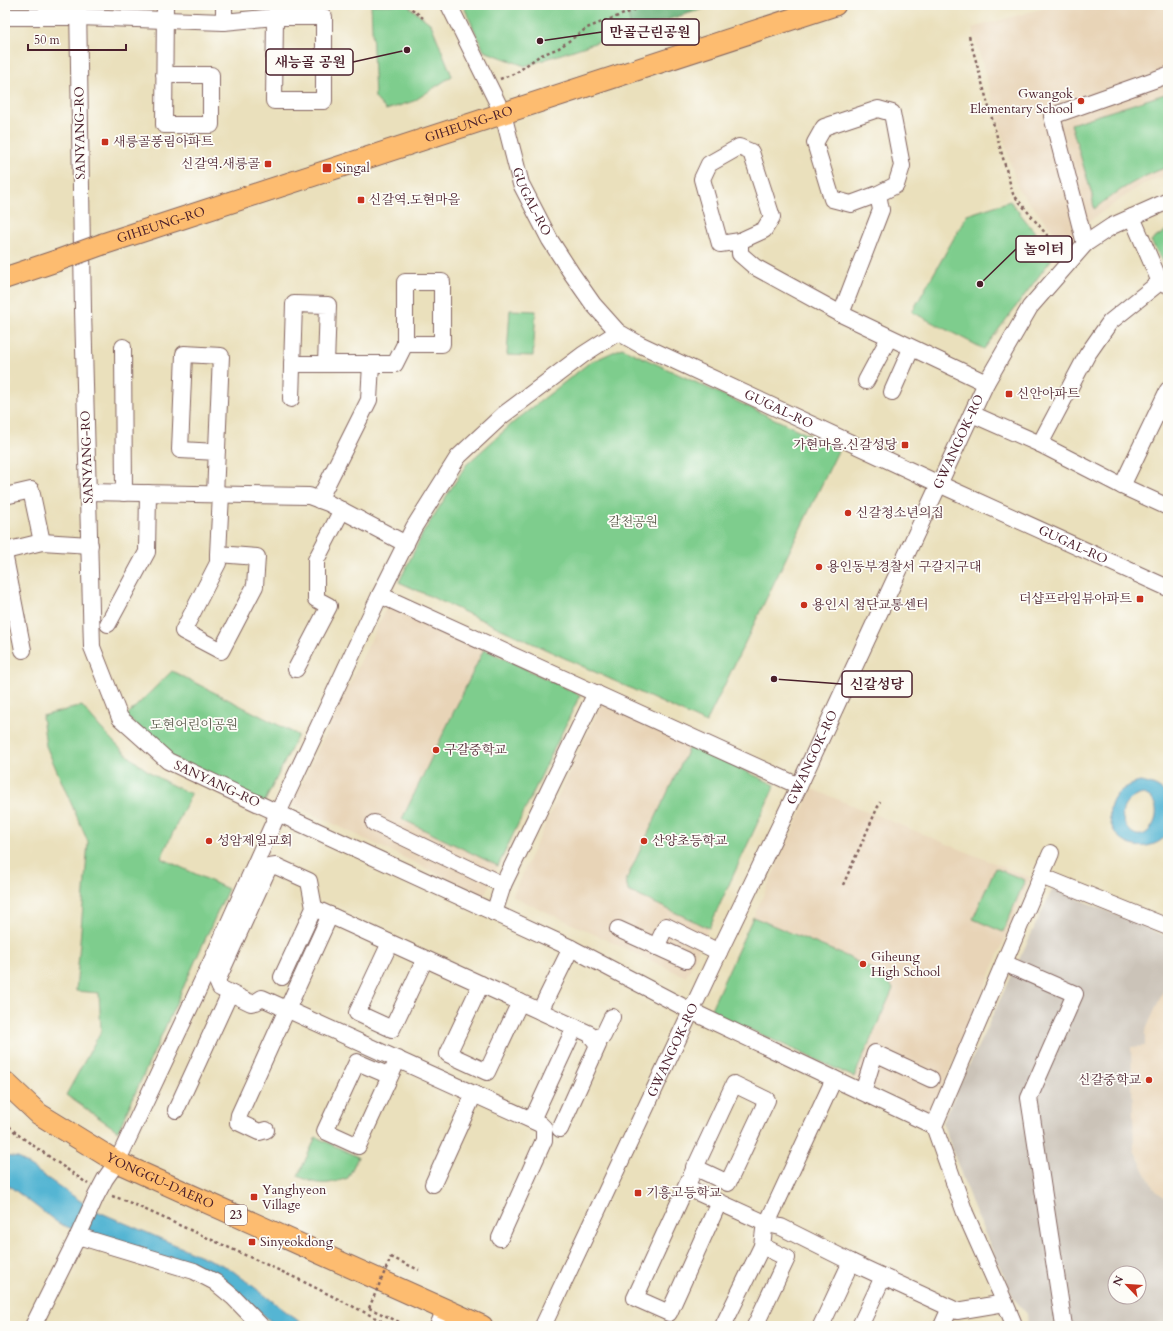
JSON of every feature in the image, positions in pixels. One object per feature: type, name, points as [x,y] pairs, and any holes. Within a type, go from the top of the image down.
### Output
[{"type":"main road","name":"GIHEUNG-RO","points":[[5,278],[102,244],[835,5]]},
{"type":"main road","name":"YONGGU-DAERO","points":[[5,1082],[39,1114],[117,1162],[441,1317],[482,1326]]},
{"type":"street","points":[[224,5],[224,22]]},
{"type":"street","name":"GUGAL-RO","points":[[449,5],[503,114],[521,184],[550,240],[576,280],[593,304],[618,332],[639,344],[939,484],[1168,588]]},
{"type":"street","points":[[5,17],[78,11],[165,13],[224,22],[276,11],[324,17],[324,101],[274,101],[276,11]]},
{"type":"street","name":"SANYANG-RO","points":[[78,11],[83,310],[92,647],[120,718],[168,761],[571,948],[691,1011],[934,1126]]},
{"type":"street","points":[[164,75],[165,13]]},
{"type":"street","points":[[1085,244],[1052,116],[1168,75]]},
{"type":"street","points":[[878,109],[892,113],[902,166],[896,184],[878,194],[851,204],[832,199],[815,144],[824,127],[878,109]]},
{"type":"street","points":[[740,147],[750,152],[772,217],[764,230],[740,241],[720,244],[702,179],[709,164],[740,147]]},
{"type":"street","points":[[841,314],[881,210],[878,194]]},
{"type":"street","name":"GWANGOK-RO","points":[[543,1326],[691,1011],[799,786],[986,383],[1030,307],[1085,244],[1112,226],[1168,201]]},
{"type":"street","points":[[1040,444],[1087,355],[1110,322],[1164,284],[1132,217]]},
{"type":"street","points":[[740,241],[740,254],[755,267],[841,314],[911,349],[986,383]]},
{"type":"street","points":[[291,399],[294,304],[328,305],[326,364]]},
{"type":"street","points":[[33,1326],[79,1235],[97,1193],[117,1162],[207,970],[278,813],[380,595],[414,527],[458,457],[504,415],[584,354],[618,332]]},
{"type":"street","points":[[866,381],[889,338]]},
{"type":"street","points":[[292,364],[395,364],[405,344]]},
{"type":"street","points":[[123,348],[124,493]]},
{"type":"street","points":[[892,392],[911,349]]},
{"type":"street","points":[[217,452],[180,450],[184,354],[221,356],[217,452],[218,563],[183,631],[221,651],[255,586],[257,557],[218,554]]},
{"type":"street","points":[[319,500],[369,400],[371,364]]},
{"type":"street","points":[[1122,486],[1168,390]]},
{"type":"street","points":[[972,414],[1040,444],[1122,486],[1168,507]]},
{"type":"street","points":[[5,496],[31,490],[42,542]]},
{"type":"street","points":[[88,492],[309,496],[342,510],[406,544]]},
{"type":"street","points":[[108,624],[147,552],[148,493]]},
{"type":"street","points":[[296,669],[329,606],[316,599],[316,560],[342,510]]},
{"type":"street","points":[[5,551],[42,542],[90,545]]},
{"type":"street","points":[[5,558],[23,650]]},
{"type":"street","points":[[380,595],[799,786]]},
{"type":"street","points":[[494,913],[503,885],[596,693]]},
{"type":"street","points":[[374,823],[503,885]]},
{"type":"street","points":[[1013,1326],[1013,1322],[1005,1303],[965,1213],[934,1126],[1051,853]]},
{"type":"street","points":[[282,977],[314,908],[309,881],[276,866],[269,867],[217,981],[220,988],[251,1003],[262,998],[540,1124],[544,1128],[544,1140],[500,1238]]},
{"type":"street","points":[[1041,876],[1168,927]]},
{"type":"street","points":[[314,908],[590,1034],[598,1045],[560,1129]]},
{"type":"street","points":[[266,1130],[259,1132],[238,1122],[238,1115],[330,915]]},
{"type":"street","points":[[656,947],[666,926],[719,952]]},
{"type":"street","points":[[618,929],[686,960]]},
{"type":"street","points":[[390,943],[357,1013],[385,1026],[392,1029],[425,959]]},
{"type":"street","points":[[540,1012],[571,948]]},
{"type":"street","points":[[1004,963],[1075,994],[1029,1098],[1064,1326]]},
{"type":"street","points":[[481,984],[448,1054],[487,1072],[520,1002]]},
{"type":"street","points":[[176,1110],[230,993]]},
{"type":"street","points":[[592,1037],[603,1036],[612,1017]]},
{"type":"street","points":[[532,1120],[575,1027]]},
{"type":"street","points":[[862,1092],[875,1053],[931,1079]]},
{"type":"street","points":[[390,1076],[357,1062],[325,1131],[358,1146],[398,1059]]},
{"type":"street","points":[[723,1326],[762,1246],[766,1224],[834,1079]]},
{"type":"street","points":[[694,1167],[728,1183],[767,1100],[734,1084],[694,1167],[635,1298],[669,1313],[719,1202]]},
{"type":"street","points":[[433,1184],[474,1094]]},
{"type":"street","points":[[686,1186],[766,1224],[781,1227],[851,1262],[957,1311],[1005,1303]]},
{"type":"street","points":[[79,1235],[194,1271],[215,1282],[233,1296],[261,1326]]},
{"type":"street","points":[[755,1326],[788,1258],[762,1246]]},
{"type":"street","points":[[821,1326],[851,1262]]},
{"type":"street","points":[[860,1326],[883,1277]]},
{"type":"street","points":[[942,1326],[950,1308]]},
{"type":"path","points":[[407,5],[423,18]]},
{"type":"path","points":[[488,84],[516,73],[539,56],[559,48],[587,28],[643,7],[673,5]]},
{"type":"path","points":[[969,36],[1013,194],[1070,262]]},
{"type":"path","points":[[843,885],[880,802]]},
{"type":"path","points":[[5,1122],[17,1134],[97,1193],[124,1200],[298,1280],[392,1326]]},
{"type":"path","points":[[408,1326],[369,1308],[391,1256],[419,1270]]},
{"type":"shaded area","name":"Gwangok Elementary School","points":[[1055,5],[1168,5],[1168,175],[1143,184],[1092,219],[1066,246],[1018,189],[972,28]]},
{"type":"shaded area","name":"구갈중학교","points":[[388,604],[580,695],[484,896],[292,804]]},
{"type":"shaded area","name":"산양초등학교","points":[[601,704],[775,785],[686,977],[512,896]]},
{"type":"shaded area","name":"Giheung High School","points":[[812,789],[1031,878],[931,1114],[710,1011]]},
{"type":"shaded area","points":[[1053,888],[1168,937],[1168,980],[1145,1032],[1145,1046],[1131,1047],[1134,1150],[1155,1191],[1168,1199],[1168,1326],[1028,1326],[1027,1314],[1014,1299],[974,1209],[942,1122]]},
{"type":"shaded area","name":"신갈중학교","points":[[1168,977],[1168,1199],[1155,1191],[1134,1150],[1129,1046],[1142,1030]]},
{"type":"green space","points":[[371,5],[407,5],[431,24],[452,76],[414,101],[386,110],[375,98]]},
{"type":"green space","points":[[463,5],[627,5],[631,31],[525,66],[484,51]]},
{"type":"green space","points":[[627,5],[716,5],[631,31]]},
{"type":"green space","points":[[1168,93],[1168,167],[1148,175],[1130,185],[1111,196],[1094,209],[1092,195],[1071,124]]},
{"type":"green space","points":[[1010,201],[1054,256],[984,349],[912,312],[967,215]]},
{"type":"green space","points":[[1168,229],[1168,270],[1151,241]]},
{"type":"green space","points":[[510,310],[536,311],[533,356],[507,355]]},
{"type":"green space","name":"갈천공원","points":[[622,348],[839,449],[706,723],[399,582],[423,533],[466,465],[514,422],[589,363]]},
{"type":"green space","points":[[484,649],[580,695],[498,866],[402,819]]},
{"type":"green space","name":"도현어린이공원","points":[[172,671],[298,735],[264,803],[170,756],[126,716]]},
{"type":"green space","points":[[82,706],[128,756],[164,781],[191,794],[161,858],[228,889],[118,1131],[66,1095],[101,1031],[99,993],[76,991],[88,842],[46,746],[42,716]]},
{"type":"green space","points":[[690,745],[775,785],[709,928],[628,891],[626,880]]},
{"type":"green space","points":[[995,868],[1025,880],[1003,932],[973,919]]},
{"type":"green space","points":[[753,917],[846,956],[886,977],[893,989],[854,1077],[710,1011]]},
{"type":"green space","points":[[316,1137],[358,1157],[348,1178],[328,1183],[317,1183],[298,1176]]},
{"type":"water","points":[[1140,782],[1156,786],[1168,796],[1168,833],[1165,837],[1151,845],[1137,846],[1125,842],[1116,834],[1111,822],[1110,810],[1114,799],[1124,789]],"holes":[[[1144,794],[1152,800],[1156,808],[1156,817],[1152,826],[1147,832],[1140,835],[1132,833],[1125,824],[1123,818],[1122,813],[1126,804],[1134,797]]]},
{"type":"water","points":[[5,1156],[18,1158],[92,1209],[229,1268],[305,1326],[276,1326],[219,1275],[82,1233],[58,1223],[8,1185],[5,1185]]},
{"type":"place","name":"만골근린공원","points":[[540,41]]},
{"type":"place","name":"새능골 공원","points":[[407,50]]},
{"type":"place","name":"Gwangok Elementary School","points":[[1081,101]]},
{"type":"place","name":"새릉골풍림아파트","points":[[105,142]]},
{"type":"place","name":"신갈역.새릉골","points":[[268,164]]},
{"type":"place","name":"Singal","points":[[327,168]]},
{"type":"place","name":"신갈역.도현마을","points":[[361,200]]},
{"type":"place","name":"놀이터","points":[[980,284]]},
{"type":"place","name":"신안아파트","points":[[1009,394]]},
{"type":"place","name":"가현마을.신갈성당","points":[[905,445]]},
{"type":"place","name":"신갈청소년의집","points":[[848,513]]},
{"type":"place","name":"용인동부경찰서 구갈지구대","points":[[819,567]]},
{"type":"place","name":"더샵프라임뷰아파트","points":[[1140,599]]},
{"type":"place","name":"용인시 첨단교통센터","points":[[804,605]]},
{"type":"place","name":"신갈성당","points":[[774,679]]},
{"type":"place","name":"구갈중학교","points":[[436,750]]},
{"type":"place","name":"성암제일교회","points":[[209,841]]},
{"type":"place","name":"산양초등학교","points":[[644,841]]},
{"type":"place","name":"Giheung High School","points":[[863,964]]},
{"type":"place","name":"신갈중학교","points":[[1149,1080]]},
{"type":"place","name":"기흥고등학교","points":[[638,1193]]},
{"type":"place","name":"Yanghyeon Village","points":[[254,1197]]},
{"type":"place","name":"Sinyeokdong","points":[[252,1242]]}]
